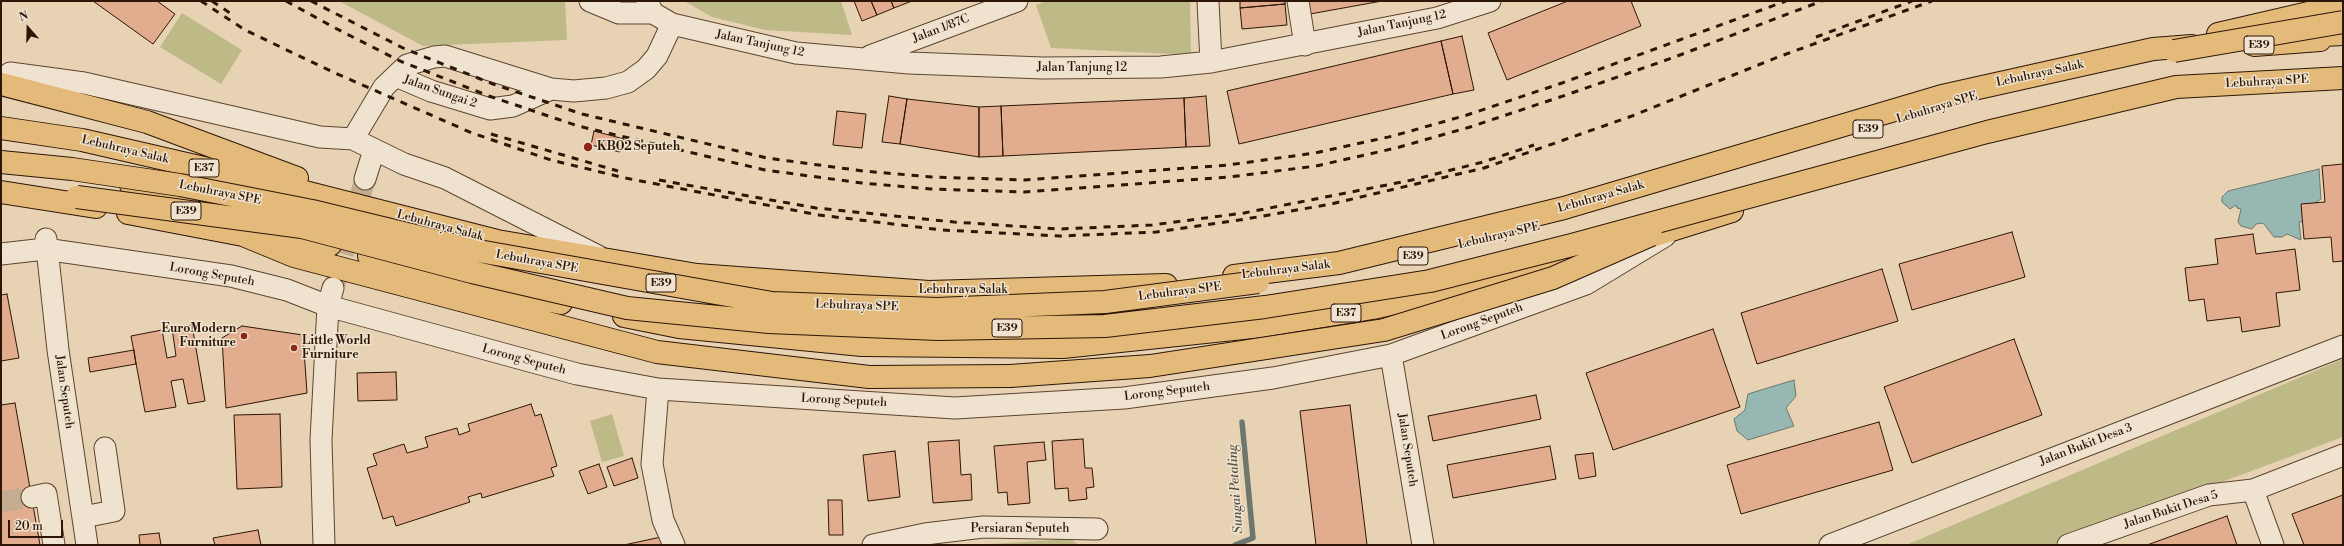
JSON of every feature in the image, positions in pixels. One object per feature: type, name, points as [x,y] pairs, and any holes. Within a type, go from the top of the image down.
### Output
[{"type":"highway","points":[[2164,50],[2343,5]]},
{"type":"highway","points":[[2164,50],[2343,22]]},
{"type":"highway","name":"Lebuhraya Salak","points":[[1,128],[82,140],[406,216],[497,241],[697,275],[929,292],[1154,286],[1339,263],[1564,208],[1942,96],[2164,50],[2258,39],[2343,34]]},
{"type":"highway","name":"Lebuhraya SPE","points":[[1,162],[72,169],[180,185],[312,211],[473,250],[772,303],[937,309],[1105,302],[1266,281],[1424,254],[1566,220],[1997,90],[2164,50],[2343,39]]},
{"type":"highway","name":"E37","points":[[1,154],[144,188],[330,245],[479,287],[679,327],[862,345],[1063,347],[1262,326],[1373,308],[1493,281],[1674,231],[1941,140],[2165,90],[2271,78],[2343,73]]},
{"type":"highway","name":"Lebuhraya SPE","points":[[1,191],[78,197],[302,227],[472,272],[627,308],[769,322],[938,329],[1105,326],[1265,307],[1430,281],[1718,206],[1987,132],[2176,87],[2343,78]]},
{"type":"highway","points":[[5,85],[147,122],[406,216]]},
{"type":"highway","points":[[1,191],[69,202],[243,235],[330,245]]},
{"type":"highway","points":[[1,205],[69,202]]},
{"type":"highway","points":[[243,235],[294,256],[657,352],[869,377],[1010,376],[1150,366],[1384,330],[1554,278],[1718,206]]},
{"type":"highway","points":[[869,377],[1063,347]]},
{"type":"street","points":[[590,1],[619,13],[650,7],[672,24]]},
{"type":"street","points":[[1208,1],[1211,62]]},
{"type":"street","points":[[1298,1],[1305,45]]},
{"type":"street","name":"Jalan Tanjung 12","points":[[672,24],[796,53],[909,63],[1043,68],[1160,67],[1211,62],[1305,45],[1437,18],[1490,1]]},
{"type":"street","name":"Jalan 1/87C","points":[[865,58],[1005,3]]},
{"type":"street","name":"Jalan Sungai 2","points":[[552,89],[513,106],[490,109],[431,90],[396,76],[407,65],[434,57],[445,56],[552,89],[586,91],[606,88],[628,82],[646,69],[657,56],[672,24]]},
{"type":"street","points":[[5,85],[10,73],[84,83],[320,138],[353,139],[404,164],[445,178],[605,259]]},
{"type":"street","points":[[353,139],[384,87],[396,76]]},
{"type":"street","points":[[365,179],[374,150]]},
{"type":"street","name":"Lorong Seputeh","points":[[1,254],[45,244],[231,276],[287,290],[331,297],[577,374],[658,390],[954,408],[1124,398],[1273,378],[1391,355],[1586,284],[1674,231]]},
{"type":"street","points":[[1,240],[45,244]]},
{"type":"street","name":"Jalan Seputeh","points":[[45,244],[87,545]]},
{"type":"street","points":[[324,545],[321,440],[331,297]]},
{"type":"street","name":"Jalan Bukit Desa 3","points":[[1830,545],[2343,346]]},
{"type":"street","name":"Jalan Seputeh","points":[[1391,355],[1423,545]]},
{"type":"street","points":[[658,390],[652,464],[663,520],[674,545]]},
{"type":"street","points":[[83,517],[114,511],[105,448]]},
{"type":"street","name":"Jalan Bukit Desa 5","points":[[2068,545],[2209,495],[2253,490],[2343,455]]},
{"type":"street","points":[[2253,490],[2273,545]]},
{"type":"street","points":[[32,497],[46,494],[54,545]]},
{"type":"street","name":"Persiaran Seputeh","points":[[873,545],[925,534],[983,527],[1097,529]]},
{"type":"shaded area","points":[[339,1],[565,1],[567,40],[423,46]]},
{"type":"shaded area","points":[[684,1],[841,1],[852,35],[765,30],[712,17]]},
{"type":"shaded area","points":[[1046,1],[1190,1],[1191,55],[1051,48],[1036,5]]},
{"type":"shaded area","points":[[182,13],[242,50],[221,84],[160,47]]},
{"type":"shaded area","points":[[2343,359],[2343,437],[2052,545],[1906,545]]},
{"type":"shaded area","points":[[612,414],[624,456],[602,462],[590,421]]},
{"type":"shaded area","points":[[1070,539],[1079,545],[975,545]]},
{"type":"water","points":[[2319,169],[2321,199],[2308,207],[2310,221],[2299,222],[2301,240],[2287,234],[2282,237],[2274,237],[2263,223],[2256,224],[2252,229],[2241,226],[2238,222],[2241,209],[2237,208],[2236,205],[2230,209],[2222,202],[2222,197],[2228,191]]},
{"type":"water","points":[[1794,380],[1796,396],[1786,408],[1794,426],[1748,440],[1737,431],[1734,419],[1745,410],[1748,394]]},
{"type":"building","points":[[93,1],[157,1],[175,14],[153,44]]},
{"type":"building","points":[[854,1],[871,1],[877,15],[862,21]]},
{"type":"building","points":[[871,1],[891,1],[894,8],[877,15]]},
{"type":"building","points":[[891,1],[912,1],[894,8]]},
{"type":"building","points":[[1240,1],[1285,1],[1285,4],[1240,8]]},
{"type":"building","points":[[1308,1],[1382,1],[1310,14]]},
{"type":"building","points":[[1568,1],[1631,1],[1641,26],[1507,80],[1488,33]]},
{"type":"building","points":[[1285,4],[1287,25],[1242,29],[1240,8]]},
{"type":"building","points":[[1462,36],[1474,90],[1453,94],[1441,41]]},
{"type":"building","points":[[1441,41],[1453,94],[1239,144],[1227,91]]},
{"type":"building","points":[[889,96],[907,99],[900,144],[882,142]]},
{"type":"building","points":[[1206,96],[1210,146],[1186,147],[1184,98]]},
{"type":"building","points":[[1184,98],[1186,147],[1003,156],[1001,106]]},
{"type":"building","points":[[907,99],[979,107],[979,157],[900,144]]},
{"type":"building","points":[[1001,106],[1003,156],[979,157],[979,107]]},
{"type":"building","points":[[837,111],[866,114],[862,148],[833,145]]},
{"type":"building","points":[[594,131],[624,139],[620,152],[591,145]]},
{"type":"building","points":[[2343,164],[2343,261],[2333,262],[2331,237],[2304,239],[2301,204],[2325,202],[2322,166]]},
{"type":"building","points":[[2012,232],[2025,277],[1912,310],[1899,264]]},
{"type":"building","points":[[2253,234],[2256,254],[2295,249],[2300,290],[2276,293],[2280,326],[2242,332],[2240,317],[2207,321],[2204,299],[2189,301],[2185,268],[2218,264],[2215,239]]},
{"type":"building","points":[[1882,269],[1898,321],[1757,364],[1741,313]]},
{"type":"building","points":[[7,294],[19,358],[1,361],[1,295]]},
{"type":"building","points":[[192,325],[205,401],[188,404],[183,379],[171,381],[176,407],[145,412],[131,336],[162,330],[167,358],[176,356],[172,328]]},
{"type":"building","points":[[242,326],[303,335],[307,393],[226,408],[222,338]]},
{"type":"building","points":[[1713,329],[1740,407],[1613,450],[1586,373]]},
{"type":"building","points":[[2014,339],[2042,415],[1912,463],[1884,387]]},
{"type":"building","points":[[134,350],[136,364],[90,372],[88,358]]},
{"type":"building","points":[[396,372],[397,400],[358,401],[357,373]]},
{"type":"building","points":[[1536,395],[1541,419],[1433,441],[1428,416]]},
{"type":"building","points":[[15,403],[40,545],[1,545],[1,405]]},
{"type":"building","points":[[531,404],[535,416],[541,414],[557,466],[551,468],[554,476],[482,498],[481,493],[468,497],[470,502],[396,526],[393,516],[383,519],[367,468],[377,465],[373,454],[404,444],[407,453],[428,447],[425,437],[457,428],[459,435],[470,431],[468,424]]},
{"type":"building","points":[[1350,405],[1367,545],[1316,545],[1300,411]]},
{"type":"building","points":[[280,414],[282,487],[237,489],[234,415]]},
{"type":"building","points":[[1879,422],[1893,470],[1741,514],[1727,465]]},
{"type":"building","points":[[1083,439],[1085,468],[1092,468],[1094,487],[1086,488],[1087,499],[1069,501],[1068,488],[1055,489],[1052,441]]},
{"type":"building","points":[[959,440],[961,475],[971,474],[972,500],[933,503],[928,442]]},
{"type":"building","points":[[1044,442],[1046,460],[1027,462],[1030,503],[1008,505],[1007,492],[998,493],[994,446]]},
{"type":"building","points":[[1550,446],[1556,479],[1453,498],[1447,465]]},
{"type":"building","points":[[895,451],[900,497],[868,501],[863,455]]},
{"type":"building","points":[[1593,453],[1596,476],[1579,479],[1575,455]]},
{"type":"building","points":[[632,458],[638,478],[614,486],[607,467]]},
{"type":"building","points":[[599,464],[607,487],[588,494],[579,471]]},
{"type":"building","points":[[2343,495],[2343,545],[2304,545],[2292,514]]},
{"type":"building","points":[[828,500],[842,500],[843,535],[829,535]]},
{"type":"building","points":[[2227,516],[2237,545],[2147,545]]},
{"type":"building","points":[[258,530],[261,545],[215,545],[213,538]]},
{"type":"building","points":[[159,533],[161,545],[140,545],[139,535]]},
{"type":"building","points":[[661,537],[663,545],[624,545]]},
{"type":"waterway","name":"Sungai Petaling","points":[[1235,545],[1253,538],[1242,422]]},
{"type":"tunnel","points":[[335,284],[365,179]]},
{"type":"tunnel","points":[[1,502],[32,497]]},
{"type":"railway","points":[[201,1],[245,30],[335,73],[472,133],[551,160],[625,178],[819,215],[942,230],[1060,236],[1156,232],[1246,219],[1331,204],[1484,168],[1632,116],[1778,57],[1932,1]]},
{"type":"railway","points":[[212,1],[230,13]]},
{"type":"railway","points":[[286,1],[400,61],[489,96],[578,126],[765,170],[862,183],[931,189],[1025,192],[1229,177],[1316,166],[1396,148],[1470,127],[1566,95],[1672,58],[1822,1]]},
{"type":"railway","points":[[311,1],[405,49],[493,84],[582,114],[767,158],[863,171],[932,177],[1025,180],[1228,165],[1315,153],[1393,136],[1467,115],[1562,83],[1786,1]]},
{"type":"railway","points":[[1816,37],[1912,1]]},
{"type":"railway","points":[[491,134],[618,171]]},
{"type":"railway","points":[[659,180],[816,208],[954,222],[1059,229],[1152,225],[1244,213],[1412,180],[1483,162],[1534,145]]},
{"type":"place","name":"KB02 Seputeh","points":[[588,147]]},
{"type":"place","name":"EuroModern Furniture","points":[[244,336]]},
{"type":"place","name":"Little World Furniture","points":[[294,348]]}]
